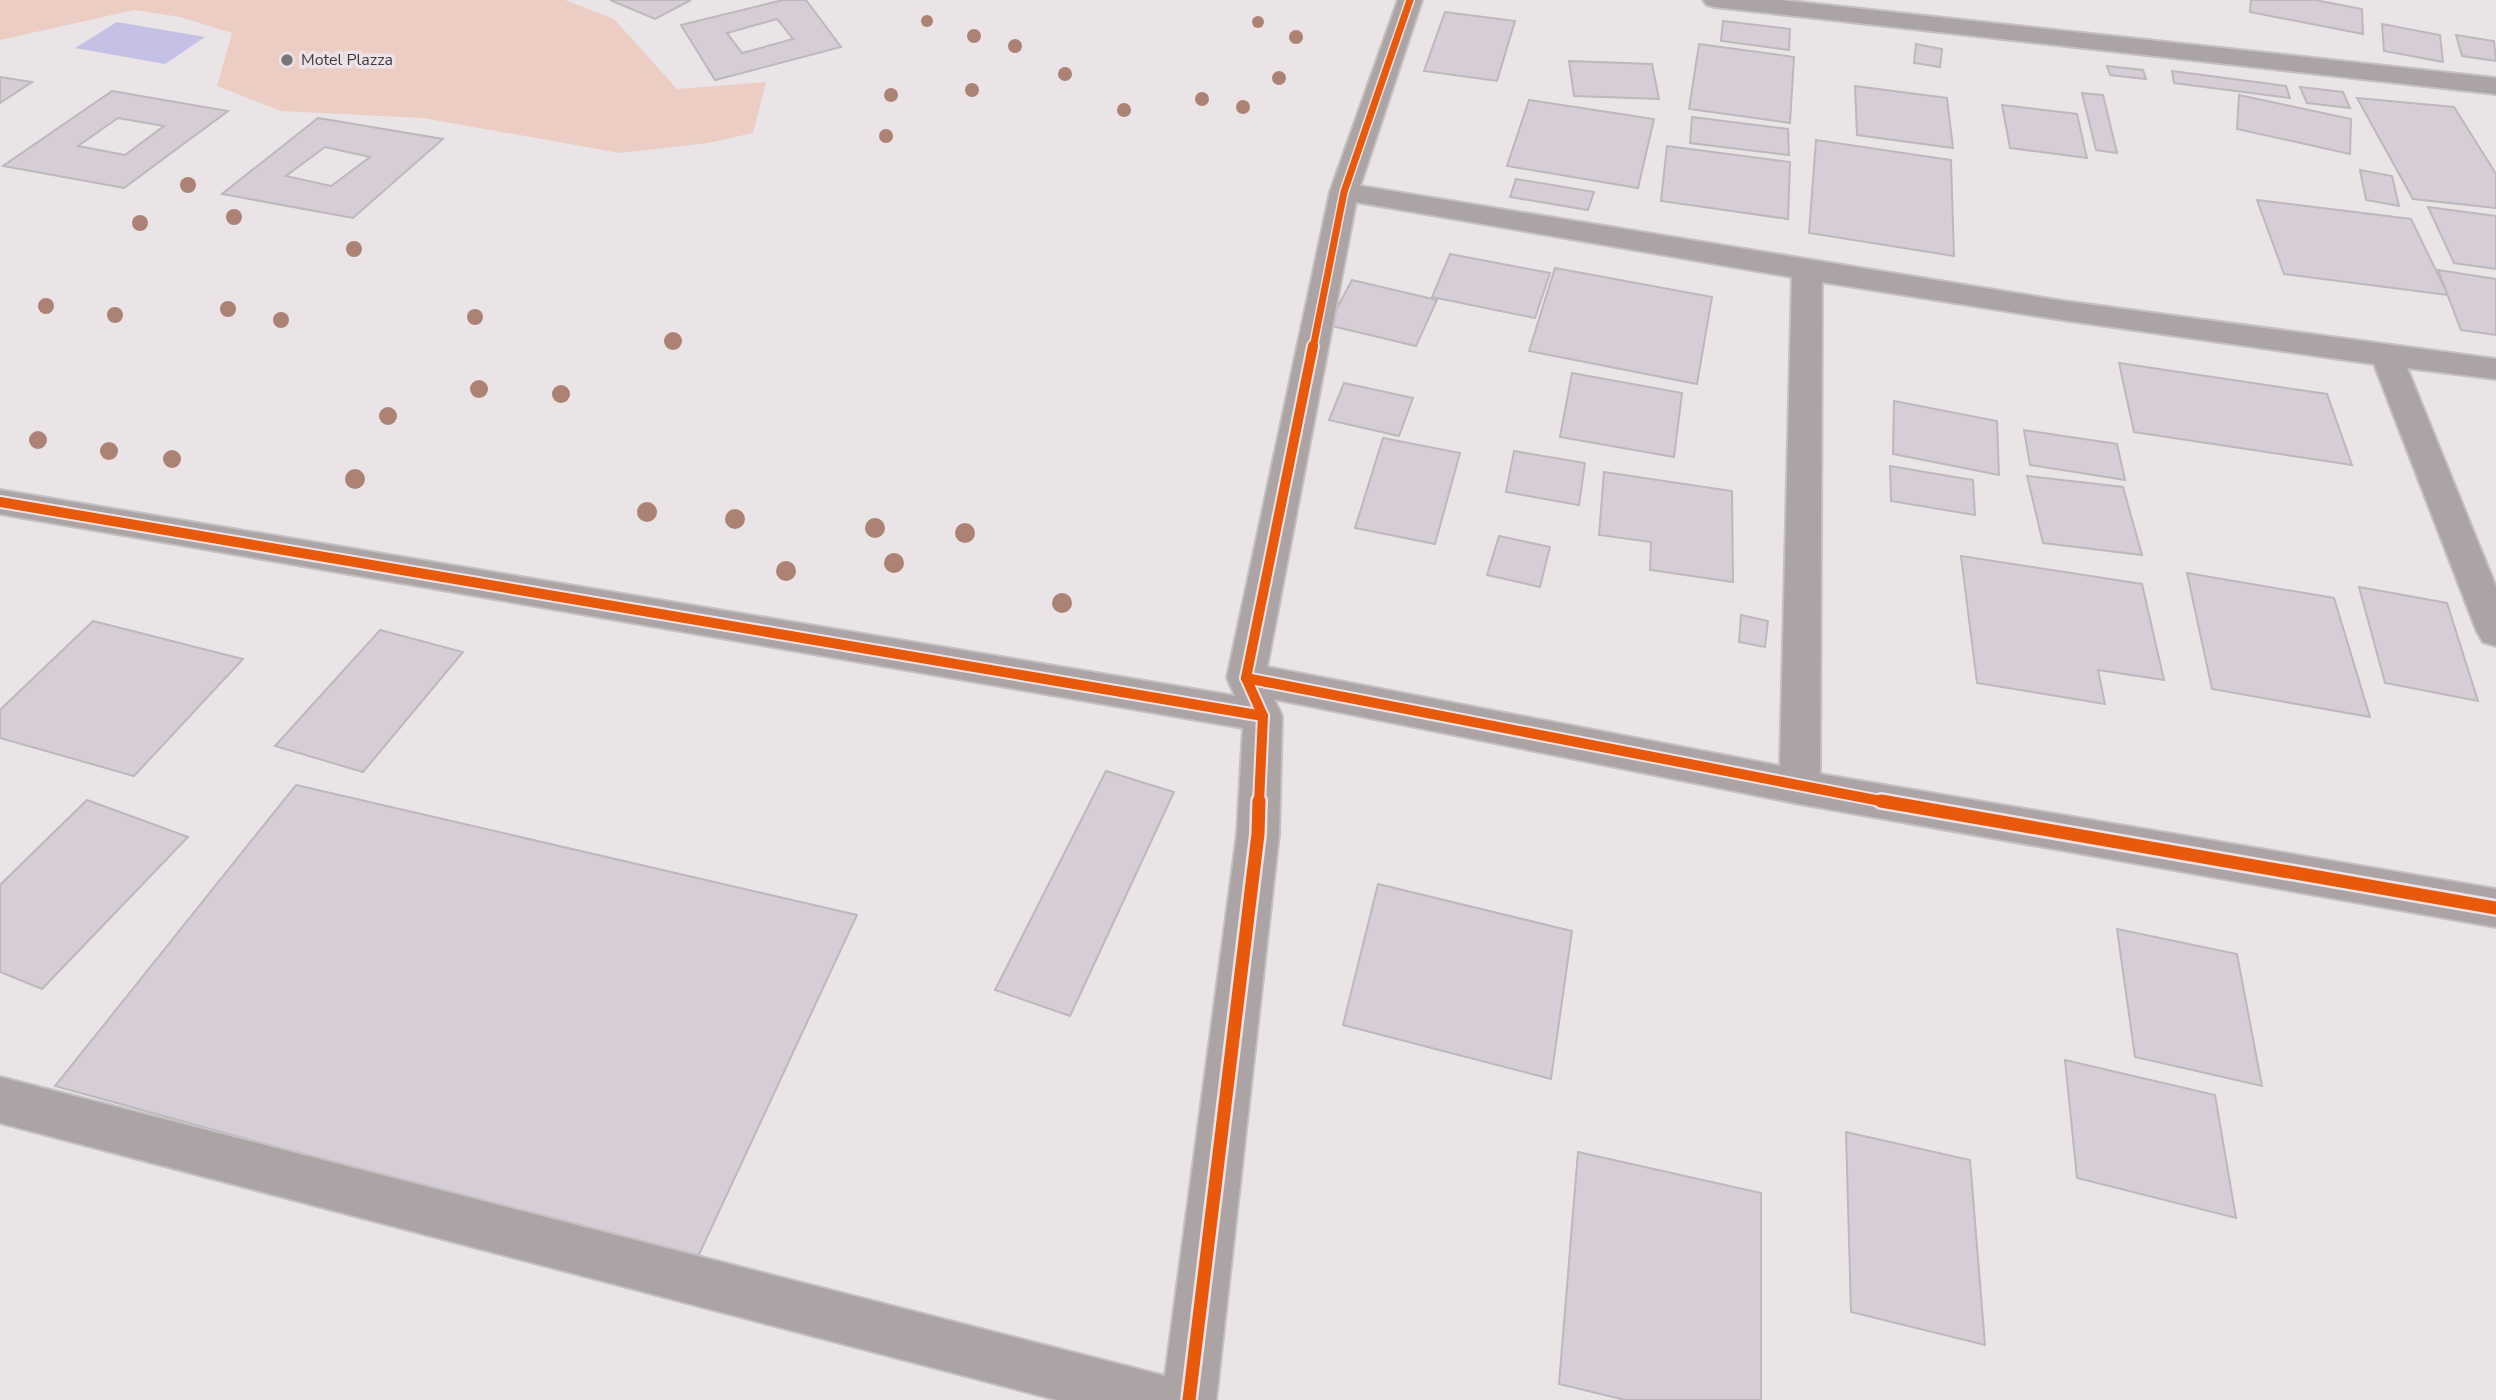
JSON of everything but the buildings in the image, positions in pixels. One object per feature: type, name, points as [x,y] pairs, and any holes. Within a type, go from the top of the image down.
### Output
[{"type":"street","points":[[1189,1400],[1258,834],[1263,716],[1246,678],[1344,192],[1410,0]]},
{"type":"street","points":[[1715,0],[1822,6],[2496,86]]},
{"type":"street","points":[[1344,192],[1807,271],[2386,356],[2496,369]]},
{"type":"street","points":[[1800,787],[1807,271]]},
{"type":"street","points":[[2386,356],[2496,632]]},
{"type":"street","points":[[0,502],[1263,716]]},
{"type":"street","points":[[1246,678],[1800,787],[2496,908]]},
{"type":"street","points":[[0,1100],[1159,1400]]},
{"type":"shaded area","points":[[0,0],[565,0],[614,19],[677,89],[766,82],[753,133],[708,143],[620,153],[423,118],[281,111],[217,86],[232,33],[180,17],[134,10],[0,40]]},
{"type":"shaded area","points":[[117,22],[205,37],[165,64],[75,48]]},
{"type":"cycle path","points":[[1189,1400],[1258,834],[1263,716],[1246,678],[1344,192],[1410,0]]},
{"type":"cycle path","points":[[0,502],[1263,716]]},
{"type":"cycle path","points":[[1246,678],[1800,787],[2496,908]]},
{"type":"place","name":"Motel Plazza","points":[[287,60]]}]
